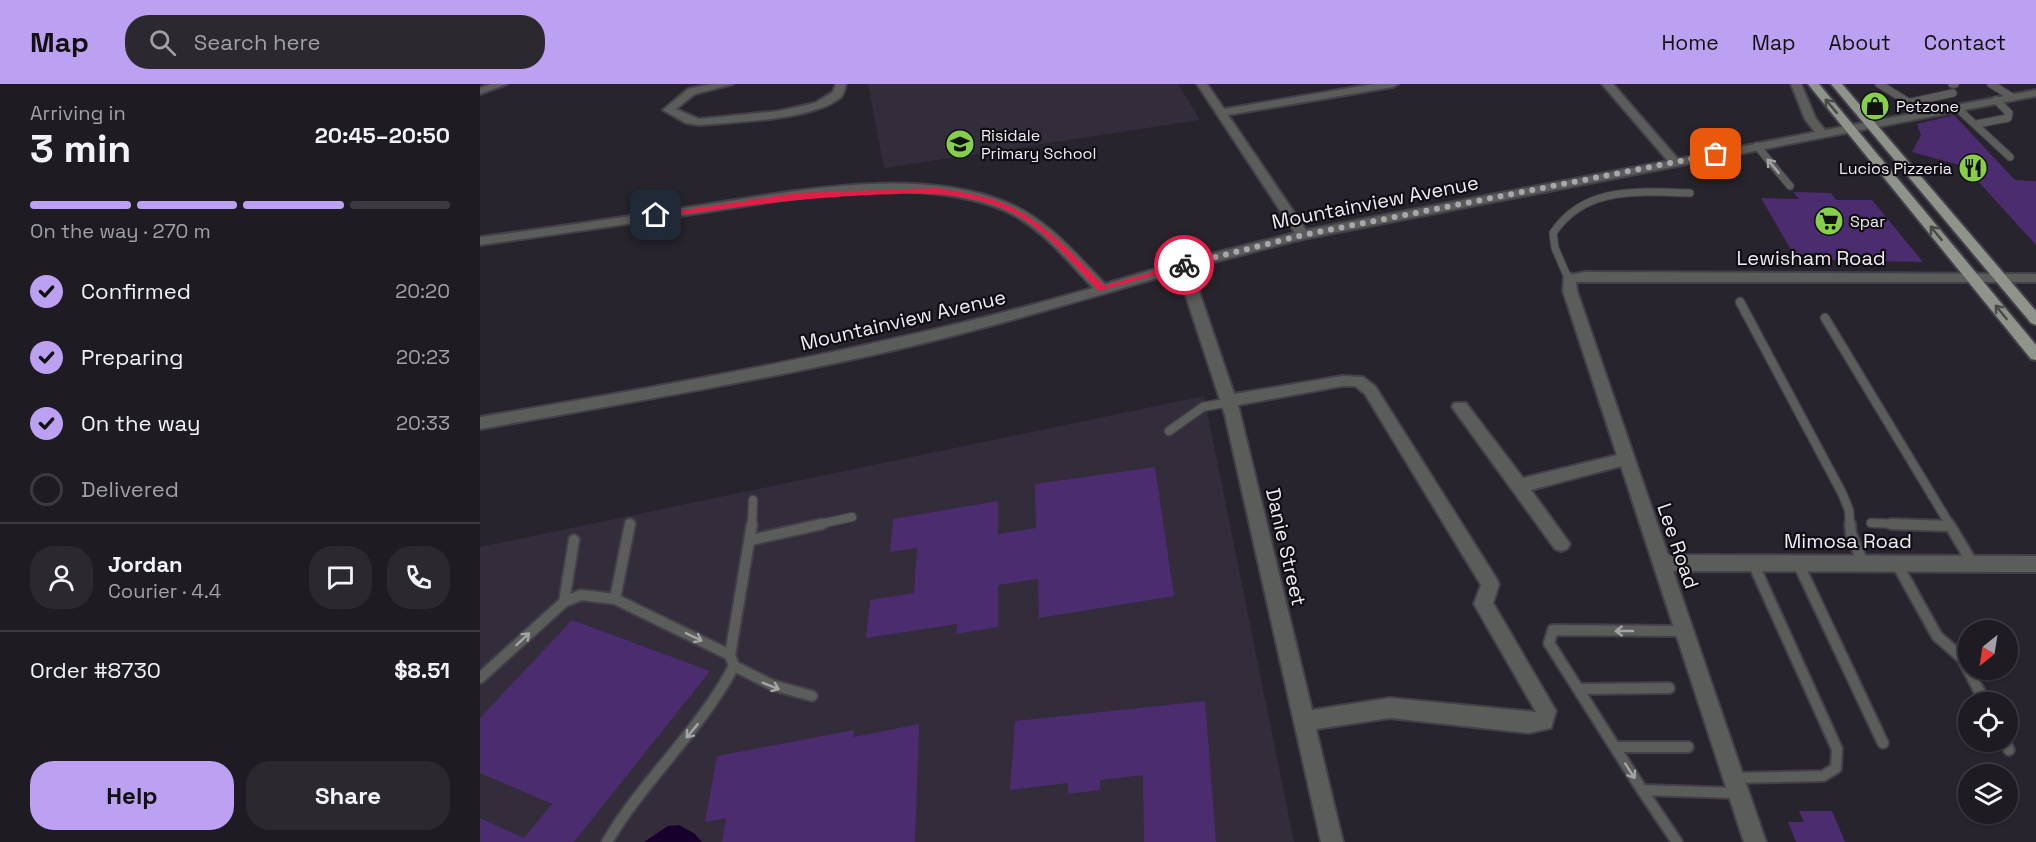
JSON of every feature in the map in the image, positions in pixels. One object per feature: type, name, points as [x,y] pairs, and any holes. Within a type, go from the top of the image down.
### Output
[{"type":"main road","points":[[1813,84],[2036,355]]},
{"type":"main road","points":[[1836,84],[2036,320]]},
{"type":"street","points":[[480,91],[502,84]]},
{"type":"street","points":[[728,84],[682,91],[670,111],[694,122],[779,114],[819,105],[838,94],[841,84]]},
{"type":"street","points":[[1202,84],[1303,235]]},
{"type":"street","points":[[1221,113],[1393,84]]},
{"type":"street","points":[[1607,84],[1675,162]]},
{"type":"street","points":[[1796,84],[1810,119],[1821,133]]},
{"type":"street","name":"Mountainview Avenue","points":[[480,423],[827,360],[958,330],[1183,266],[1303,235],[1757,146],[1799,141],[1821,133],[2036,93]]},
{"type":"street","points":[[480,241],[779,197],[833,192],[938,190],[991,201],[1020,213],[1053,240],[1102,289]]},
{"type":"street","name":"Danie Street","points":[[1183,266],[1229,401],[1332,842]]},
{"type":"street","name":"Lewisham Road","points":[[1577,277],[2036,278]]},
{"type":"street","name":"Lee Road","points":[[1577,277],[1570,291],[1755,842]]},
{"type":"street","points":[[1229,401],[1342,381],[1358,381],[1370,390],[1490,584],[1483,604],[1546,711],[1544,722],[1529,723],[1390,708],[1304,721]]},
{"type":"street","points":[[1460,407],[1561,544]]},
{"type":"street","points":[[1519,486],[1625,459]]},
{"type":"street","name":"Mimosa Road","points":[[1660,563],[2036,564]]},
{"type":"lane","points":[[1879,84],[1926,113]]},
{"type":"lane","points":[[1991,84],[2012,97]]},
{"type":"lane","points":[[1907,103],[1953,93]]},
{"type":"lane","points":[[1977,124],[2008,118],[2008,113],[1996,100]]},
{"type":"lane","points":[[1956,107],[2010,156]]},
{"type":"lane","points":[[1757,146],[1790,186]]},
{"type":"lane","points":[[1577,277],[1555,248],[1553,233],[1563,218],[1575,208],[1586,202],[1622,194],[1690,193]]},
{"type":"lane","points":[[1740,302],[1842,493],[1849,510],[1851,534],[1863,563]]},
{"type":"lane","points":[[1825,318],[1972,564]]},
{"type":"lane","points":[[1169,431],[1203,407],[1229,401]]},
{"type":"lane","points":[[607,842],[620,817],[706,714],[726,684],[732,660],[751,540],[753,500]]},
{"type":"lane","points":[[751,540],[852,517]]},
{"type":"lane","points":[[1871,523],[1950,526]]},
{"type":"lane","points":[[615,600],[630,524]]},
{"type":"lane","points":[[564,602],[574,540]]},
{"type":"lane","points":[[1642,790],[1736,786],[1823,776],[1836,768],[1837,749],[1753,563]]},
{"type":"lane","points":[[1798,563],[1882,743]]},
{"type":"lane","points":[[1897,564],[1937,636],[1962,658],[1980,692]]},
{"type":"lane","points":[[480,678],[564,602],[581,595],[615,600],[732,660],[751,677],[777,689],[812,696]]},
{"type":"lane","points":[[1677,842],[1549,643],[1553,630],[1683,631]]},
{"type":"lane","points":[[1578,689],[1669,688]]},
{"type":"lane","points":[[1615,747],[1688,747]]},
{"type":"shaded area","name":"Risidale Primary School","points":[[868,84],[1178,84],[1200,120],[884,168]]},
{"type":"shaded area","points":[[1204,396],[1294,842],[480,842],[480,547]]},
{"type":"shaded area","points":[[679,825],[695,834],[702,842],[644,842],[668,826]]},
{"type":"building","points":[[1954,115],[2015,180],[2036,181],[2036,245],[1976,179],[1959,165],[1912,152],[1921,135],[1917,124]]},
{"type":"building","points":[[1793,192],[1831,193],[1836,200],[1872,200],[1923,262],[1822,260],[1816,253],[1794,255],[1761,198],[1799,199]]},
{"type":"building","points":[[1155,467],[1174,596],[1039,618],[1038,579],[998,585],[998,627],[956,634],[957,624],[866,638],[870,600],[914,593],[917,548],[890,552],[893,519],[998,501],[998,534],[1036,528],[1035,484]]},
{"type":"building","points":[[572,620],[710,671],[574,842],[480,842],[480,818],[524,838],[552,804],[480,773],[480,718]]},
{"type":"building","points":[[1205,701],[1216,842],[1144,842],[1143,775],[1100,780],[1100,790],[1068,794],[1068,783],[1010,790],[1015,721]]},
{"type":"building","points":[[919,724],[915,842],[722,842],[726,818],[705,822],[717,756],[854,730],[853,737]]},
{"type":"building","points":[[1799,811],[1832,811],[1845,842],[1796,842],[1788,822],[1804,822]]},
{"type":"way so far","points":[[1184,265],[1232,251],[1303,235],[1716,154]]},
{"type":"place","name":"Petzone","points":[[1875,106]]},
{"type":"place","name":"Risidale Primary School","points":[[960,144]]},
{"type":"place","name":"Lucios Pizzeria","points":[[1973,168]]},
{"type":"place","name":"Spar","points":[[1829,221]]},
{"type":"route","points":[[656,215],[779,197],[833,192],[938,190],[991,201],[1020,213],[1053,240],[1102,289],[1184,265]]}]
